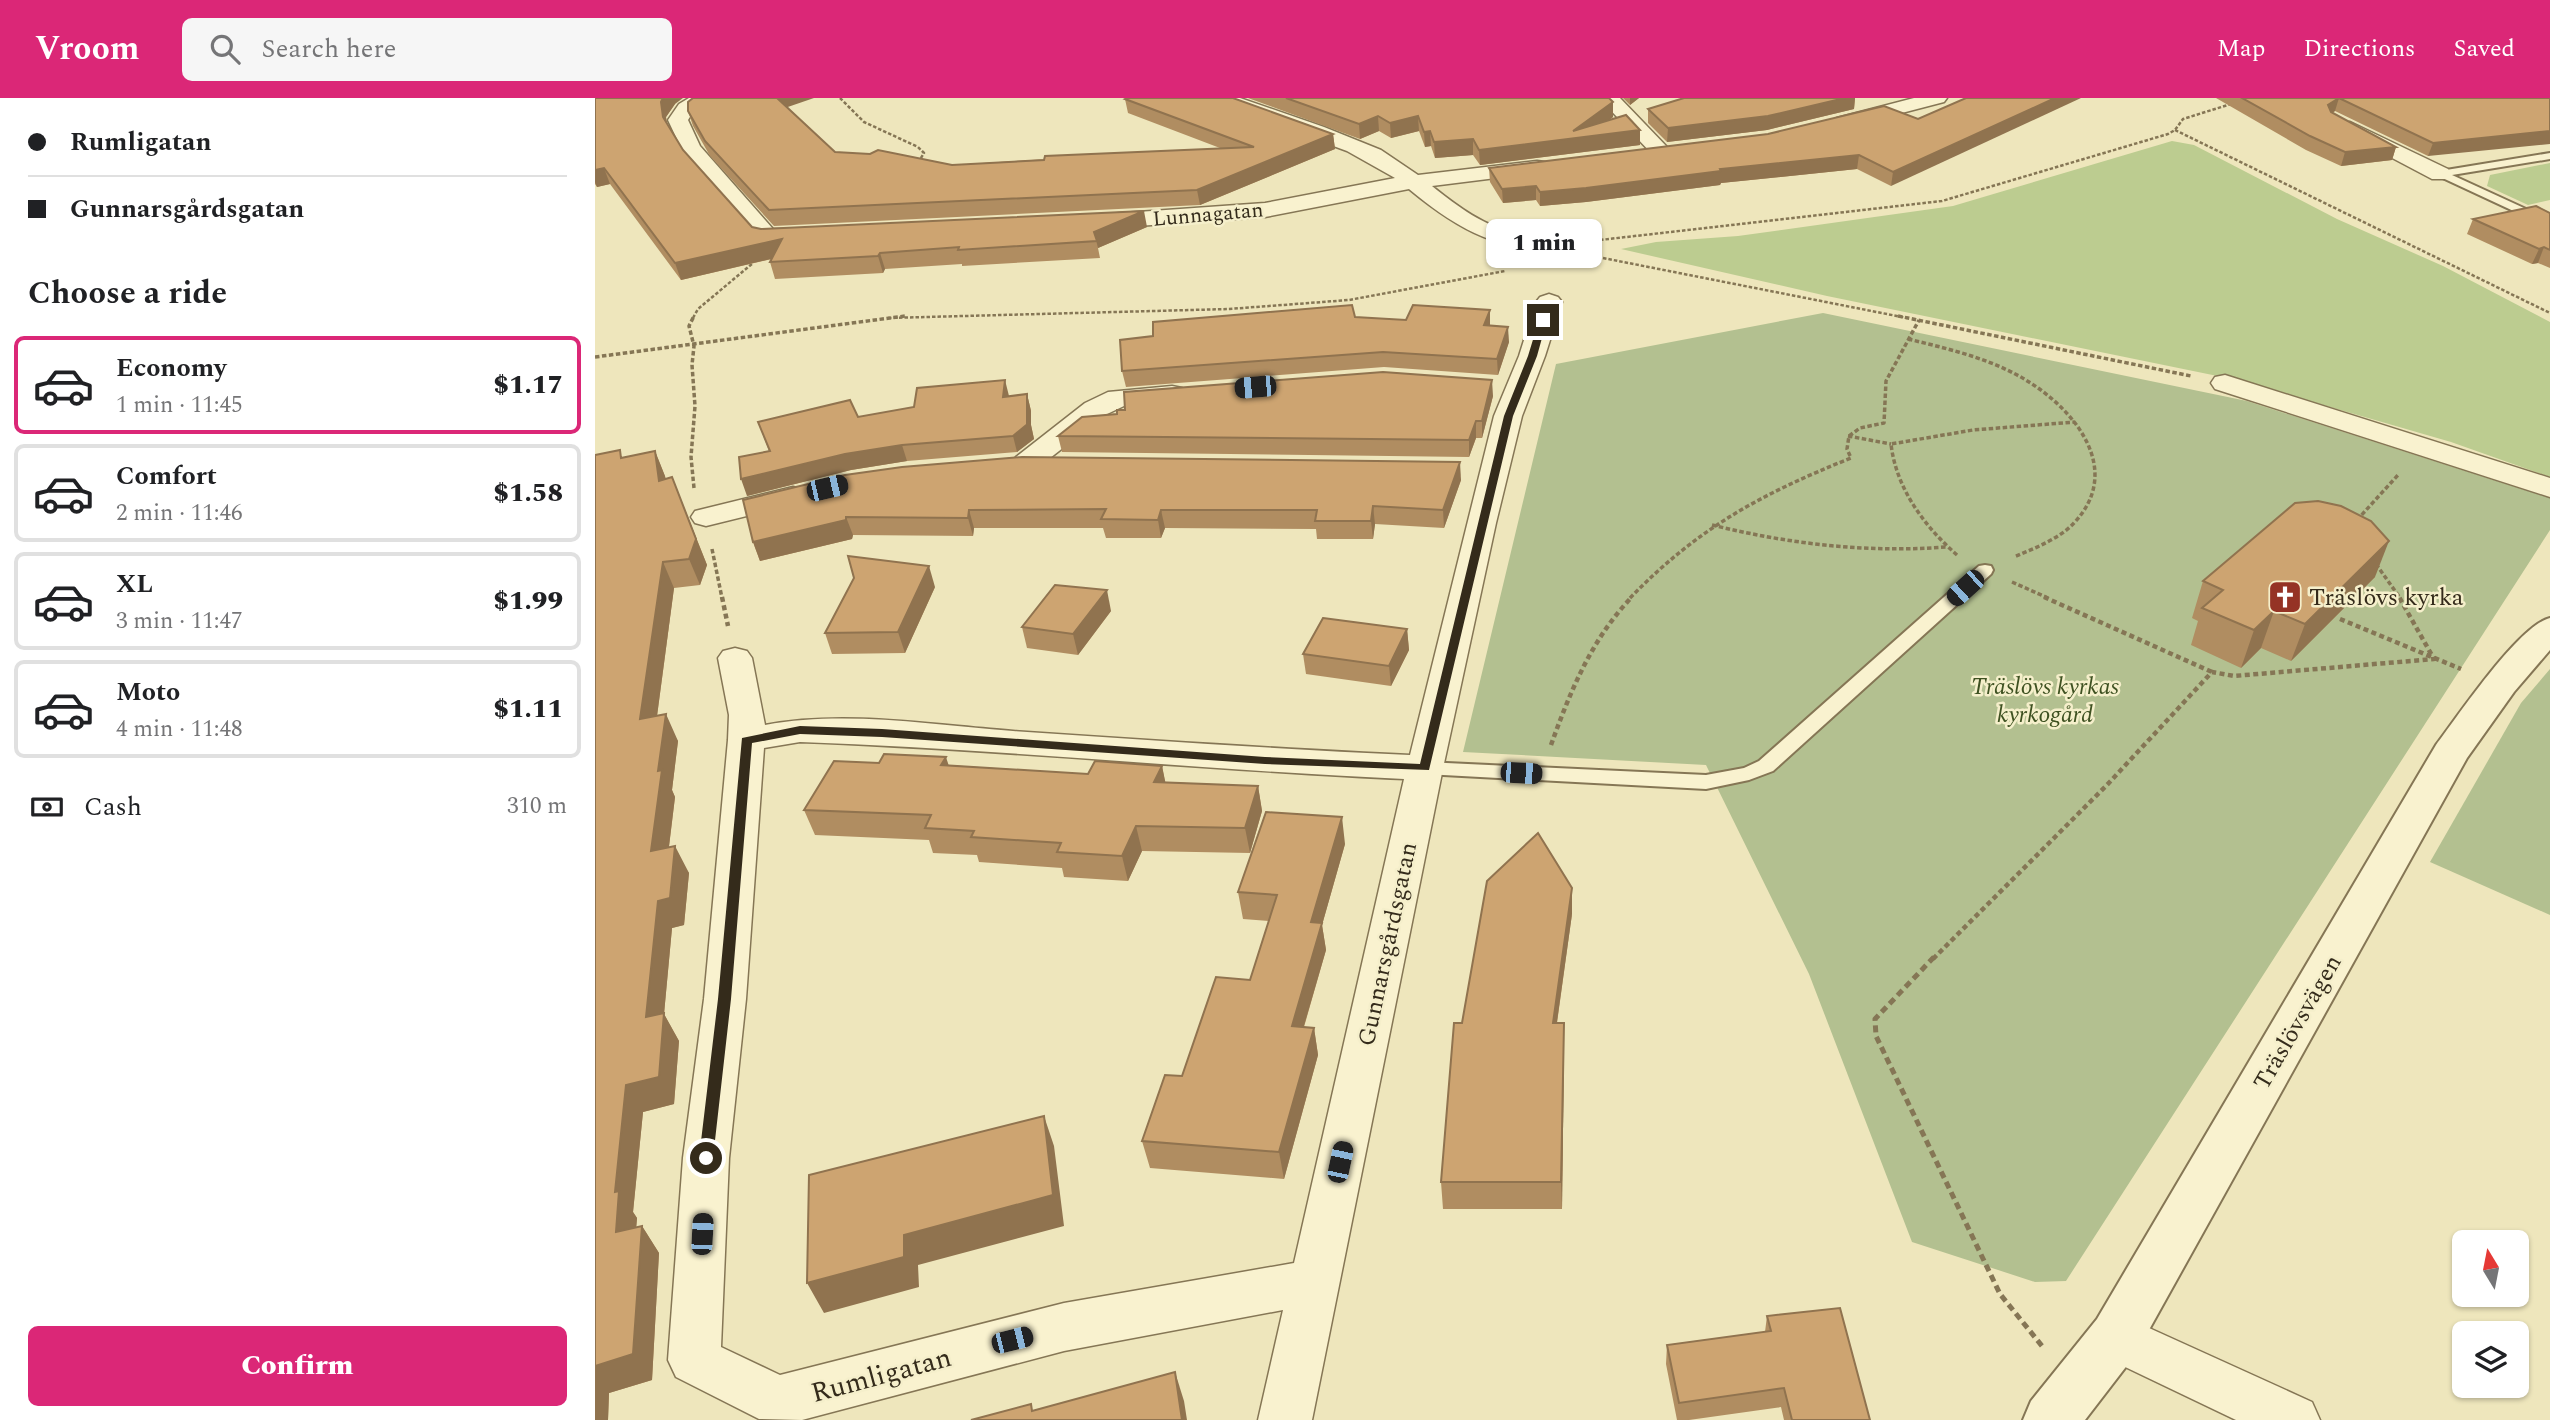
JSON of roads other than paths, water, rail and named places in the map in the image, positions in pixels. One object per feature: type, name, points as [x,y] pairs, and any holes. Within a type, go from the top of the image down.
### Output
[{"type":"street","points":[[704,98],[686,108],[678,120],[690,148],[767,236],[826,234]]},
{"type":"street","points":[[1221,98],[1372,155],[1395,168],[1473,226],[1503,238],[1568,251]]},
{"type":"street","points":[[1609,98],[1661,152]]},
{"type":"street","points":[[1820,128],[1937,98]]},
{"type":"street","points":[[2336,120],[2440,174]]},
{"type":"street","points":[[1633,155],[1688,149]]},
{"type":"street","name":"Lunnagatan","points":[[1074,223],[1240,213],[1411,181],[1564,164]]},
{"type":"street","name":"Gunnarsgårdsgatan","points":[[1285,1420],[1425,768],[1481,523],[1483,469],[1508,416],[1506,386],[1549,302]]},
{"type":"street","points":[[2225,383],[2550,488]]},
{"type":"street","points":[[1068,465],[1013,464],[1095,409],[1118,398],[1200,391]]},
{"type":"street","points":[[706,516],[825,488]]},
{"type":"street","name":"Träslövsvägen","points":[[2065,1402],[2116,1337],[2450,754],[2501,684],[2550,628]]},
{"type":"street","name":"Rumligatan","points":[[735,658],[747,715],[746,740],[725,999],[706,1158],[694,1360],[778,1401],[1064,1327],[1315,1282]]},
{"type":"street","points":[[746,740],[800,730],[882,733],[1265,761],[1425,768]]},
{"type":"street","points":[[2116,1337],[2293,1420]]},
{"type":"lane","points":[[2440,174],[2550,156]]},
{"type":"lane","points":[[2440,174],[2550,224]]},
{"type":"lane","points":[[1425,768],[1706,782],[1749,774],[1766,766],[1985,570]]},
{"type":"place","name":"Träslövs kyrka","points":[[2285,597]]},
{"type":"park label","name":"Träslövs kyrkas kyrkogård","points":[[2045,700]]}]
